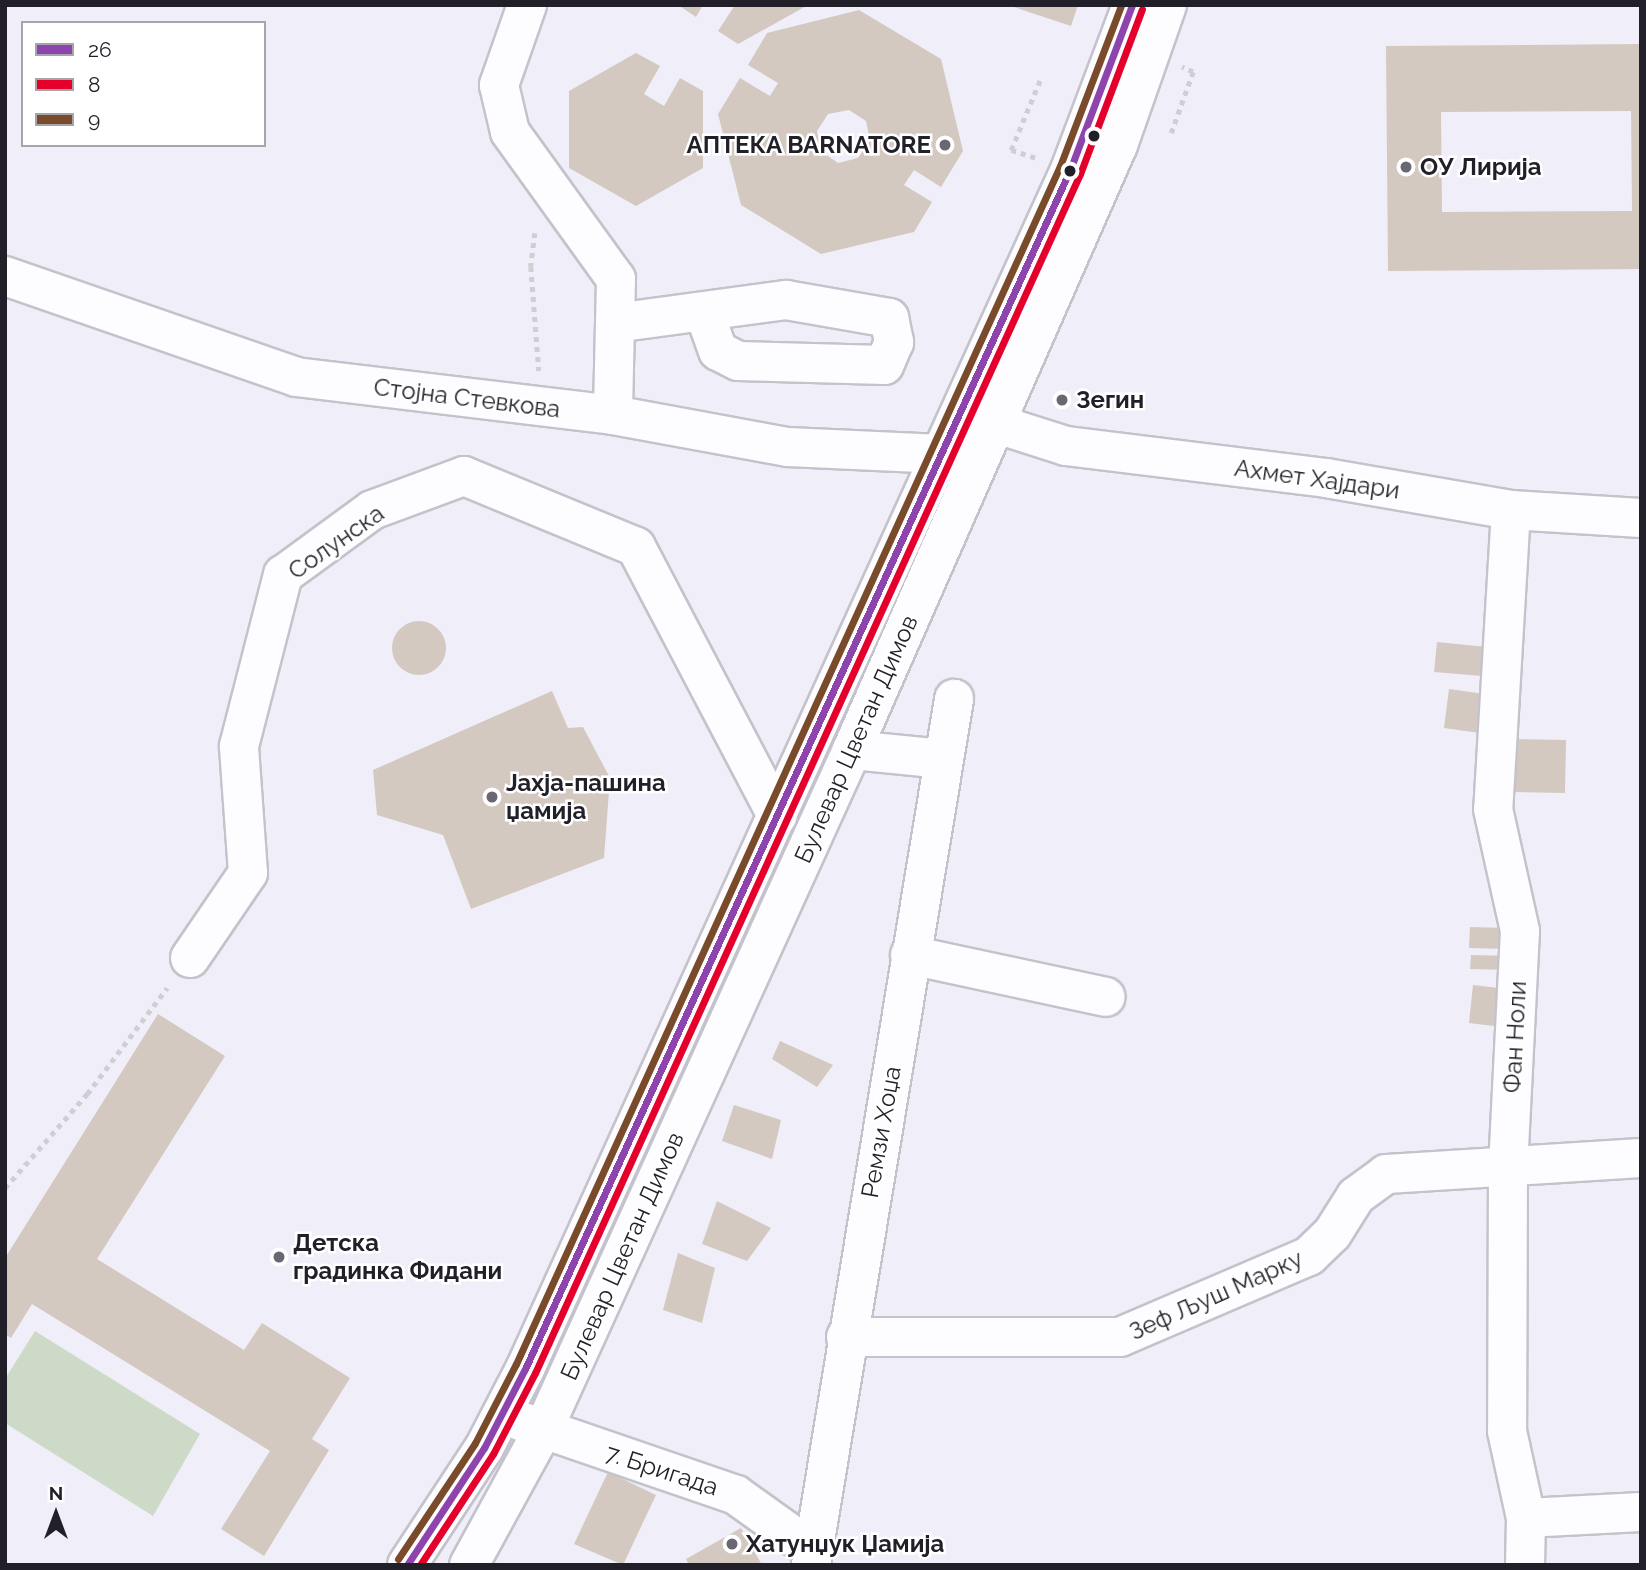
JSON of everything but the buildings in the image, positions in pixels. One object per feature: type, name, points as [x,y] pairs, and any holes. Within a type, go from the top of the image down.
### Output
[{"type":"street","points":[[527,5],[499,85],[510,132],[616,279],[613,415]]},
{"type":"street","name":"Булевар Цветан Димов","points":[[407,1565],[484,1448],[503,1414],[1070,170],[1132,5]]},
{"type":"street","name":"Булевар Цветан Димов","points":[[469,1565],[543,1430],[852,750],[1118,145],[1167,5]]},
{"type":"street","name":"Стојна Стевкова","points":[[5,276],[296,377],[613,415],[788,447],[942,454]]},
{"type":"street","points":[[615,323],[704,312]]},
{"type":"street","name":"Ахмет Хајдари","points":[[997,424],[1066,446],[1326,478],[1511,510],[1641,518]]},
{"type":"street","name":"Солунска","points":[[190,958],[248,873],[239,746],[284,575],[372,510],[464,476],[636,547],[777,816]]},
{"type":"street","name":"Фан Ноли","points":[[1511,510],[1493,808],[1520,931],[1508,1169],[1507,1431],[1526,1518],[1525,1565]]},
{"type":"street","name":"Ремзи Хоџа","points":[[811,1557],[954,699]]},
{"type":"street","points":[[852,750],[943,759]]},
{"type":"street","points":[[910,955],[1106,996]]},
{"type":"street","name":"Зеф Љуш Марку","points":[[846,1336],[1120,1337],[1309,1256],[1332,1234],[1356,1196],[1386,1174],[1508,1169],[1641,1158]]},
{"type":"street","name":"7. Бригада","points":[[503,1414],[543,1430],[736,1494],[811,1557]]},
{"type":"street","points":[[1526,1518],[1641,1512]]},
{"type":"path","points":[[1171,133],[1193,72]]},
{"type":"path","points":[[1011,149],[1041,78]]},
{"type":"path","points":[[541,175],[531,267],[541,406]]},
{"type":"path","points":[[5,1188],[88,1094],[190,958]]},
{"type":"green space","points":[[35,1331],[200,1434],[153,1516],[5,1423],[5,1379]]},
{"type":"transit line","name":"9","points":[[398,1559],[475,1443],[516,1364],[1060,166],[1121,5]]},
{"type":"transit line","name":"26","points":[[407,1565],[484,1448],[525,1369],[1070,170],[1132,5]]},
{"type":"transit line","name":"8","points":[[420,1565],[493,1454],[535,1373],[1080,174],[1142,9]]},
{"type":"place","name":"АПТЕКА BARNATORE","points":[[945,145]]},
{"type":"place","name":"ОУ Лирија","points":[[1406,167]]},
{"type":"place","name":"Зегин","points":[[1062,400]]},
{"type":"place","name":"Јахја-пашина џамија","points":[[492,797]]},
{"type":"place","name":"Детска градинка Фидани","points":[[279,1257]]},
{"type":"place","name":"Хатунџук Џамија","points":[[732,1544]]}]
